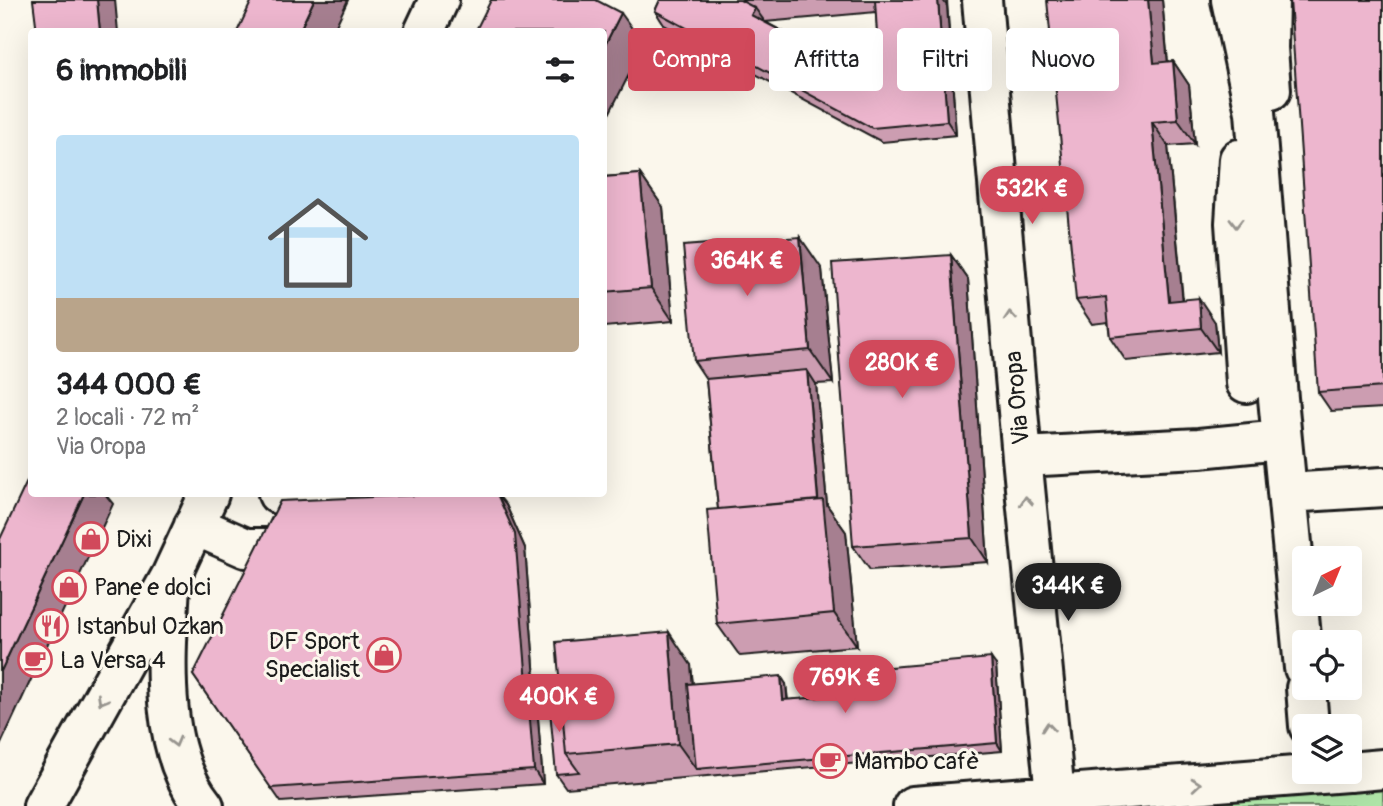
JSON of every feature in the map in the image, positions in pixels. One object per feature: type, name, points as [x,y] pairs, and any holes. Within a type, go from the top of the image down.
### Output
[{"type":"street","points":[[426,28],[439,0]]},
{"type":"street","name":"Via Oropa","points":[[982,0],[1055,795]]},
{"type":"street","points":[[1231,0],[1255,112],[1300,630]]},
{"type":"street","points":[[1242,0],[1244,57],[1235,223],[1246,383]]},
{"type":"street","points":[[1269,0],[1268,48],[1292,382],[1282,440]]},
{"type":"street","points":[[1022,457],[1282,440]]},
{"type":"street","points":[[1287,493],[1383,488]]},
{"type":"street","points":[[285,497],[297,502],[384,499]]},
{"type":"street","points":[[43,806],[171,576],[201,509],[246,548],[345,542]]},
{"type":"street","points":[[171,576],[166,666],[171,722],[185,775],[204,806]]},
{"type":"street","points":[[1362,770],[1383,769]]},
{"type":"street","points":[[913,806],[1292,775]]},
{"type":"green space","points":[[1383,786],[1383,806],[1121,806]]},
{"type":"building","points":[[33,0],[97,0],[100,28],[36,28]]},
{"type":"building","points":[[252,0],[314,0],[301,28],[239,28]]},
{"type":"building","points":[[491,0],[596,0],[621,13],[607,41],[607,28],[477,28]]},
{"type":"building","points":[[660,0],[740,0],[755,8],[751,15],[776,28],[769,28],[769,72],[755,65],[755,28],[687,28],[655,11]]},
{"type":"building","points":[[875,0],[938,0],[940,28],[897,28],[897,91],[945,91],[947,121],[872,128],[803,91],[883,91],[883,28],[877,28]]},
{"type":"building","points":[[1047,0],[1148,0],[1154,63],[1173,61],[1178,120],[1152,122],[1169,301],[1199,298],[1201,328],[1110,337],[1106,297],[1076,300],[1056,91],[1119,91],[1119,28],[1050,28]]},
{"type":"building","points":[[1290,0],[1383,0],[1383,387],[1318,392]]},
{"type":"building","points":[[640,174],[651,288],[607,292],[607,177]]},
{"type":"building","points":[[800,237],[810,350],[694,361],[683,246]]},
{"type":"building","points":[[951,255],[972,538],[853,546],[832,263]]},
{"type":"building","points":[[807,370],[818,500],[718,509],[706,379]]},
{"type":"building","points":[[28,480],[28,497],[83,497],[0,673],[0,539]]},
{"type":"building","points":[[373,497],[498,497],[515,534],[534,770],[271,788],[193,675],[280,501]]},
{"type":"building","points":[[823,500],[834,613],[717,624],[707,510]]},
{"type":"building","points":[[669,632],[678,744],[566,754],[556,642]]},
{"type":"building","points":[[991,658],[997,743],[696,769],[688,684],[781,676],[783,700],[837,696],[834,672]]},
{"type":"building","points":[[560,688],[566,754],[579,772],[556,774],[548,689]]},
{"type":"place","name":"Dixi","points":[[91,539]]},
{"type":"place","name":"Pane e dolci","points":[[69,587]]},
{"type":"place","name":"Istanbul Ozkan","points":[[51,626]]},
{"type":"place","name":"DF Sport Specialist","points":[[384,655]]},
{"type":"place","name":"La Versa 4","points":[[35,660]]},
{"type":"place","name":"Mambo cafè","points":[[830,761]]}]
